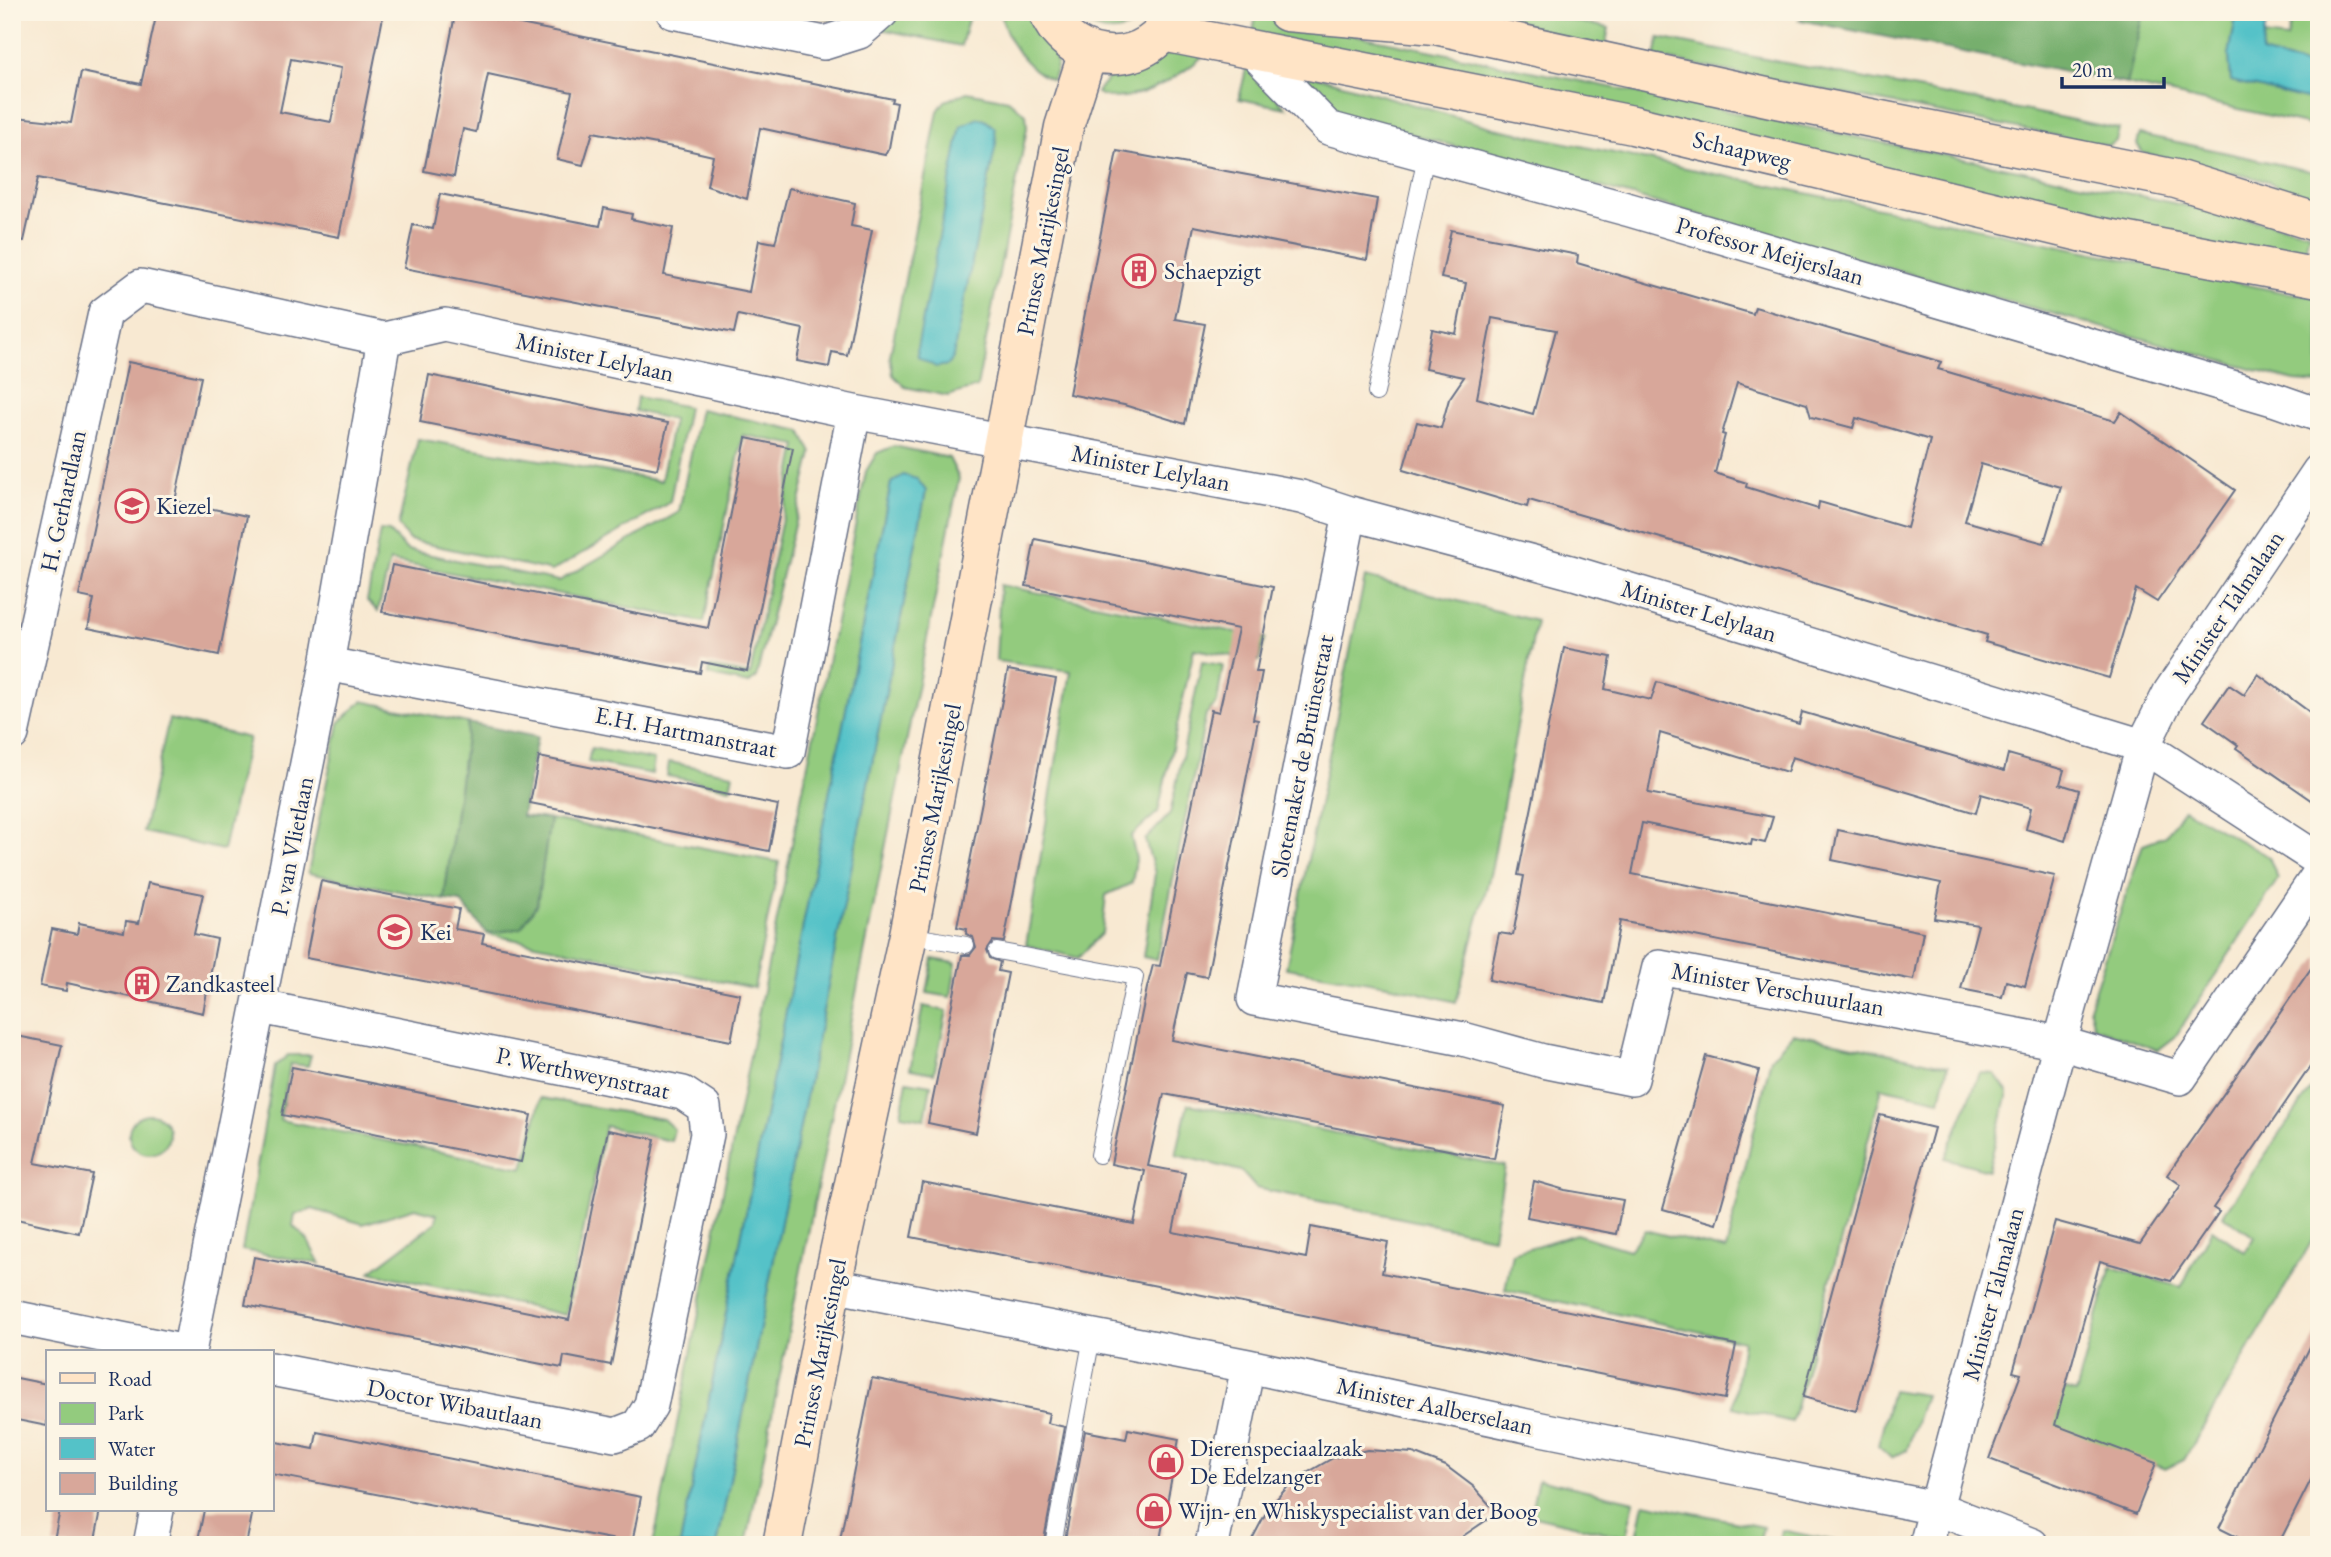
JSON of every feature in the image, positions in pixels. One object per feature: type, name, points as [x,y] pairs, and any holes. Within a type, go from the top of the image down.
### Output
[{"type":"street","points":[[673,12],[824,43],[859,32],[882,12]]},
{"type":"street","points":[[1048,12],[1066,39],[1088,52],[1111,56],[1134,52],[1168,22]]},
{"type":"street","points":[[1287,12],[1435,25],[1776,99],[2176,179],[2319,223]]},
{"type":"street","name":"Schaapweg","points":[[1168,22],[1249,47],[1633,125],[2097,236],[2319,278]]},
{"type":"street","name":"Professor Meijerslaan","points":[[1249,47],[1328,128],[1643,214],[2263,396],[2319,415]]},
{"type":"street","name":"Prinses Marijkesingel","points":[[782,1545],[832,1285],[908,935],[1006,441],[1064,127],[1088,52]]},
{"type":"street","name":"Minister Lelylaan","points":[[141,286],[384,339],[445,325],[854,412],[1301,497],[1350,513],[1574,573],[2143,746]]},
{"type":"street","name":"H. Gerhardlaan","points":[[12,734],[105,313],[141,286]]},
{"type":"street","name":"P. van Vlietlaan","points":[[188,1350],[261,1007],[327,664],[384,339]]},
{"type":"street","name":"E.H. Hartmanstraat","points":[[327,664],[788,752],[854,412]]},
{"type":"street","name":"Minister Talmalaan","points":[[1926,1545],[2060,1042],[2143,746],[2171,692],[2319,471]]},
{"type":"street","name":"Slotemaker de Bruïnestraat","points":[[1254,999],[1350,513]]},
{"type":"street","points":[[2143,746],[2319,860]]},
{"type":"street","points":[[2060,1042],[2180,1078],[2319,874]]},
{"type":"street","name":"Minister Verschuurlaan","points":[[1254,999],[1463,1039],[1543,1061],[1632,1079],[1659,967],[2060,1042]]},
{"type":"street","name":"P. Werthweynstraat","points":[[261,1007],[683,1093],[704,1107],[707,1133],[651,1405],[638,1426]]},
{"type":"street","name":"Minister Aalberselaan","points":[[832,1285],[1248,1366],[1541,1429],[1936,1508],[2032,1545]]},
{"type":"street","points":[[12,1317],[178,1350]]},
{"type":"street","points":[[1212,1545],[1248,1366]]},
{"type":"street","name":"Doctor Wibautlaan","points":[[273,1369],[615,1435],[638,1426]]},
{"type":"street","points":[[150,1545],[157,1512]]},
{"type":"lane","points":[[1376,393],[1426,156]]},
{"type":"lane","points":[[908,935],[966,946]]},
{"type":"lane","points":[[996,951],[1135,977],[1099,1155]]},
{"type":"lane","points":[[1052,1545],[1092,1337]]},
{"type":"green space","points":[[801,12],[970,12],[961,46]]},
{"type":"green space","points":[[1001,12],[1029,18],[1048,37],[1056,64],[1052,80],[1034,69],[1012,43]]},
{"type":"green space","points":[[1075,12],[1147,12],[1130,26],[1111,31],[1092,26]]},
{"type":"green space","points":[[1423,12],[1530,12],[1609,28],[1605,47]]},
{"type":"green space","points":[[1808,12],[2143,12],[2127,84],[1799,20]]},
{"type":"green space","points":[[2143,12],[2237,12],[2229,55],[2231,81],[2319,102],[2319,127],[2127,84]]},
{"type":"green space","points":[[2297,12],[2319,15],[2319,69],[2261,53],[2264,36],[2287,39]]},
{"type":"green space","points":[[1256,15],[2309,232],[2302,267],[1252,38]]},
{"type":"green space","points":[[1659,38],[2119,129],[2116,141],[2109,146],[1655,57]]},
{"type":"green space","points":[[1185,51],[1205,54],[1170,80],[1139,94],[1109,97],[1097,93],[1112,76],[1135,63]]},
{"type":"green space","points":[[1247,65],[1286,108],[1239,99]]},
{"type":"green space","points":[[1280,66],[1494,128],[2282,292],[2315,296],[2319,298],[2319,383],[2294,381],[1325,110]]},
{"type":"green space","points":[[967,92],[1008,100],[1026,114],[1027,128],[977,387],[948,396],[905,387],[893,375],[890,356],[938,111],[945,101]]},
{"type":"green space","points":[[2140,134],[2319,173],[2315,212],[2268,181],[2143,153],[2137,144]]},
{"type":"green space","points":[[637,397],[688,407],[670,502],[552,571],[409,540],[398,526],[418,439],[661,481],[673,420],[635,411]]},
{"type":"green space","points":[[700,409],[801,431],[812,453],[756,678],[748,684],[708,675],[709,667],[750,675],[797,445],[743,435],[704,622],[390,561],[378,611],[367,601],[380,531],[389,532],[407,550],[559,581],[679,512]]},
{"type":"green space","points":[[894,446],[949,458],[959,478],[746,1545],[717,1545],[926,491],[917,479],[891,483],[680,1545],[653,1545],[866,471],[877,453]]},
{"type":"green space","points":[[1365,577],[1536,621],[1492,867],[1456,1002],[1393,986],[1286,968]]},
{"type":"green space","points":[[1000,585],[1265,638],[1259,661],[1194,649],[1158,812],[1131,836],[1136,859],[1132,883],[1106,895],[1102,933],[1078,958],[1026,945],[1071,671],[996,661]]},
{"type":"green space","points":[[1202,662],[1223,665],[1217,703],[1206,714],[1157,960],[1143,957],[1155,873],[1145,840],[1170,814]]},
{"type":"green space","points":[[362,701],[468,723],[444,900],[308,873],[339,723]]},
{"type":"green space","points":[[169,719],[249,738],[223,850],[143,832]]},
{"type":"green space","points":[[468,723],[537,737],[522,816],[550,819],[537,904],[521,928],[487,934],[461,902],[444,900]]},
{"type":"green space","points":[[591,748],[654,760],[652,774],[588,762]]},
{"type":"green space","points":[[669,762],[733,774],[730,788],[667,776]]},
{"type":"green space","points":[[2184,809],[2269,857],[2278,879],[2175,1037],[2158,1050],[2094,1027],[2089,1007],[2143,844],[2165,836]]},
{"type":"green space","points":[[550,819],[779,862],[754,988],[487,934],[520,928],[537,904]]},
{"type":"green space","points":[[933,959],[956,963],[951,997],[927,993]]},
{"type":"green space","points":[[923,1006],[947,1011],[934,1073],[910,1069]]},
{"type":"green space","points":[[1793,1033],[1948,1066],[1940,1100],[1880,1087],[1881,1092],[1792,1422],[1733,1407],[1743,1341],[1505,1290],[1512,1253],[1576,1234],[1629,1250],[1645,1230],[1726,1250],[1771,1058]]},
{"type":"green space","points":[[288,1055],[311,1055],[308,1066],[290,1064],[280,1120],[523,1168],[541,1098],[663,1119],[674,1129],[671,1141],[605,1126],[566,1315],[370,1272],[436,1222],[437,1214],[415,1208],[363,1224],[312,1209],[295,1215],[293,1226],[307,1239],[320,1264],[242,1250],[275,1066]]},
{"type":"green space","points":[[1980,1073],[1995,1074],[2008,1093],[1988,1170],[1945,1158]]},
{"type":"green space","points":[[2319,1078],[2319,1229],[2184,1460],[2165,1469],[2037,1421],[2047,1385],[2076,1393],[2111,1267],[2181,1287],[2212,1229],[2245,1252],[2254,1237],[2223,1215]]},
{"type":"green space","points":[[907,1081],[931,1085],[925,1119],[901,1115]]},
{"type":"green space","points":[[1188,1104],[1505,1166],[1493,1237],[1256,1188],[1241,1171],[1176,1155]]},
{"type":"green space","points":[[149,1114],[163,1120],[169,1134],[163,1148],[149,1154],[135,1148],[129,1134],[135,1120]]},
{"type":"green space","points":[[1892,1390],[1925,1395],[1907,1450],[1891,1458],[1878,1446]]},
{"type":"green space","points":[[1538,1479],[1634,1501],[1626,1537],[1530,1515]]},
{"type":"green space","points":[[1644,1503],[1763,1527],[1759,1545],[1668,1545],[1637,1538]]},
{"type":"green space","points":[[1781,1530],[1854,1545],[1778,1545]]},
{"type":"water","points":[[2237,12],[2268,12],[2261,53],[2319,69],[2319,102],[2231,81],[2229,55]]},
{"type":"water","points":[[978,118],[995,128],[996,143],[953,356],[948,365],[936,367],[918,357],[917,348],[961,126]]},
{"type":"water","points":[[903,475],[917,479],[926,491],[717,1545],[680,1545],[891,483]]},
{"type":"building","points":[[157,12],[384,12],[339,237],[38,178],[24,241],[12,240],[12,140],[17,117],[71,123],[81,72],[141,84]],"holes":[[[291,59],[341,68],[331,122],[280,112]]]},
{"type":"building","points":[[460,12],[893,99],[892,102],[897,103],[889,148],[885,155],[760,128],[747,199],[707,186],[713,156],[678,148],[593,132],[583,165],[557,159],[572,92],[488,74],[476,132],[463,129],[454,177],[424,171],[455,15]]},
{"type":"building","name":"Schaepzigt","points":[[1117,151],[1377,199],[1367,260],[1194,226],[1175,319],[1205,324],[1185,424],[1124,405],[1069,394]]},
{"type":"building","points":[[789,188],[855,203],[851,226],[872,230],[847,355],[832,352],[829,367],[797,361],[803,329],[738,315],[734,333],[404,268],[413,225],[433,229],[440,194],[600,226],[604,208],[632,214],[631,219],[673,228],[664,275],[749,292],[759,240],[775,243]]},
{"type":"building","points":[[1451,230],[1578,255],[1577,263],[1753,314],[1755,307],[1941,362],[1938,369],[2115,421],[2121,412],[2235,490],[2157,602],[2136,589],[2109,678],[1985,642],[1987,635],[1744,562],[1529,500],[1527,507],[1403,470],[1417,422],[1441,428],[1449,399],[1464,377],[1425,369],[1432,329],[1456,334],[1466,283],[1441,278]],"holes":[[[1492,318],[1556,330],[1533,414],[1477,398]],[[1737,383],[1807,404],[1811,417],[1853,428],[1856,418],[1930,440],[1907,528],[1819,502],[1818,509],[1746,487],[1747,483],[1715,473],[1725,435],[1722,434]],[[1981,464],[2061,487],[2044,543],[1965,521]]]},
{"type":"building","points":[[128,362],[201,377],[175,501],[247,516],[219,655],[88,628],[94,599],[79,596]]},
{"type":"building","points":[[429,375],[668,423],[657,469],[420,422]]},
{"type":"building","points":[[746,438],[793,448],[747,671],[702,662],[700,673],[382,612],[392,565],[708,628]]},
{"type":"building","points":[[1035,539],[1273,587],[1256,672],[1262,672],[1253,719],[1258,720],[1207,977],[1187,973],[1172,1040],[1505,1106],[1494,1159],[1164,1094],[1148,1166],[1185,1173],[1173,1232],[1306,1258],[1311,1227],[1388,1242],[1382,1273],[1736,1345],[1725,1399],[911,1237],[922,1182],[1134,1224],[1145,1171],[1111,1164],[1147,988],[1153,965],[1160,966],[1211,710],[1219,712],[1238,629],[1026,586]]},
{"type":"building","points":[[1564,648],[1611,657],[1605,689],[1651,700],[1657,682],[1799,724],[1802,712],[2004,771],[2008,754],[2064,770],[2060,784],[2079,790],[2065,841],[2026,829],[2031,808],[1981,794],[1976,813],[1792,757],[1787,772],[1660,733],[1648,793],[1773,817],[1765,843],[1752,840],[1751,845],[1642,823],[1632,874],[1923,932],[1914,980],[1620,921],[1604,1003],[1489,980],[1499,933],[1513,935],[1524,876],[1518,875]]},
{"type":"building","points":[[1008,670],[1056,679],[1004,942],[993,941],[987,950],[990,958],[1000,962],[998,971],[1008,973],[976,1133],[928,1123],[962,955],[970,955],[976,947],[973,937],[966,934],[967,929],[957,927]]},
{"type":"building","points":[[2258,674],[2319,719],[2319,805],[2236,748],[2238,745],[2204,721],[2229,685],[2244,695]]},
{"type":"building","points":[[539,757],[778,805],[769,851],[530,803]]},
{"type":"building","points":[[1838,830],[2055,876],[2025,986],[2006,981],[2002,997],[1961,989],[1978,925],[1934,918],[1941,883],[1832,860]]},
{"type":"building","points":[[321,881],[459,909],[455,929],[484,934],[482,943],[740,994],[731,1041],[306,958]]},
{"type":"building","name":"Zandkasteel","points":[[148,883],[203,894],[194,934],[217,939],[203,1013],[67,983],[66,991],[40,986],[52,929],[77,934],[79,923],[124,932],[126,921],[139,923]]},
{"type":"building","points":[[2319,957],[2319,1054],[2213,1208],[2219,1212],[2171,1281],[2100,1261],[2055,1425],[2156,1463],[2136,1514],[1989,1459],[2021,1374],[2013,1372],[2055,1221],[2140,1244],[2181,1185],[2167,1175]]},
{"type":"building","points":[[12,1035],[62,1045],[35,1163],[92,1174],[79,1233],[12,1218]]},
{"type":"building","points":[[1706,1056],[1759,1070],[1716,1224],[1663,1209]]},
{"type":"building","points":[[292,1067],[531,1115],[521,1162],[282,1115]]},
{"type":"building","points":[[1880,1115],[1934,1128],[1856,1411],[1803,1397]]},
{"type":"building","points":[[608,1130],[655,1139],[611,1365],[564,1356],[562,1368],[245,1305],[254,1257],[569,1320]]},
{"type":"building","points":[[1534,1181],[1565,1190],[1623,1200],[1616,1234],[1527,1217]]},
{"type":"building","points":[[2319,1329],[2319,1464],[2278,1545],[2253,1545],[2219,1528]]},
{"type":"building","points":[[12,1377],[46,1384],[46,1426],[12,1419]]},
{"type":"building","points":[[872,1378],[1049,1413],[1047,1423],[1065,1427],[1043,1545],[839,1545]]},
{"type":"building","points":[[1128,1429],[1179,1439],[1159,1545],[1064,1545],[1085,1431],[1126,1439]]},
{"type":"building","points":[[317,1432],[641,1497],[632,1543],[273,1474],[273,1441],[314,1449]]},
{"type":"building","points":[[1367,1450],[1413,1453],[1446,1466],[1474,1487],[1497,1513],[1463,1536],[1467,1545],[1249,1545],[1269,1507],[1293,1481],[1333,1458]]},
{"type":"building","points":[[60,1512],[101,1512],[94,1545],[53,1545]]},
{"type":"building","points":[[204,1512],[253,1512],[246,1545],[197,1545]]},
{"type":"place","name":"Schaepzigt","points":[[1139,271]]},
{"type":"place","name":"Kiezel","points":[[132,506]]},
{"type":"place","name":"Kei","points":[[395,932]]},
{"type":"place","name":"Zandkasteel","points":[[142,984]]},
{"type":"place","name":"Dierenspeciaalzaak De Edelzanger","points":[[1166,1462]]},
{"type":"place","name":"Wijn- en Whiskyspecialist van der Boog","points":[[1154,1511]]}]
